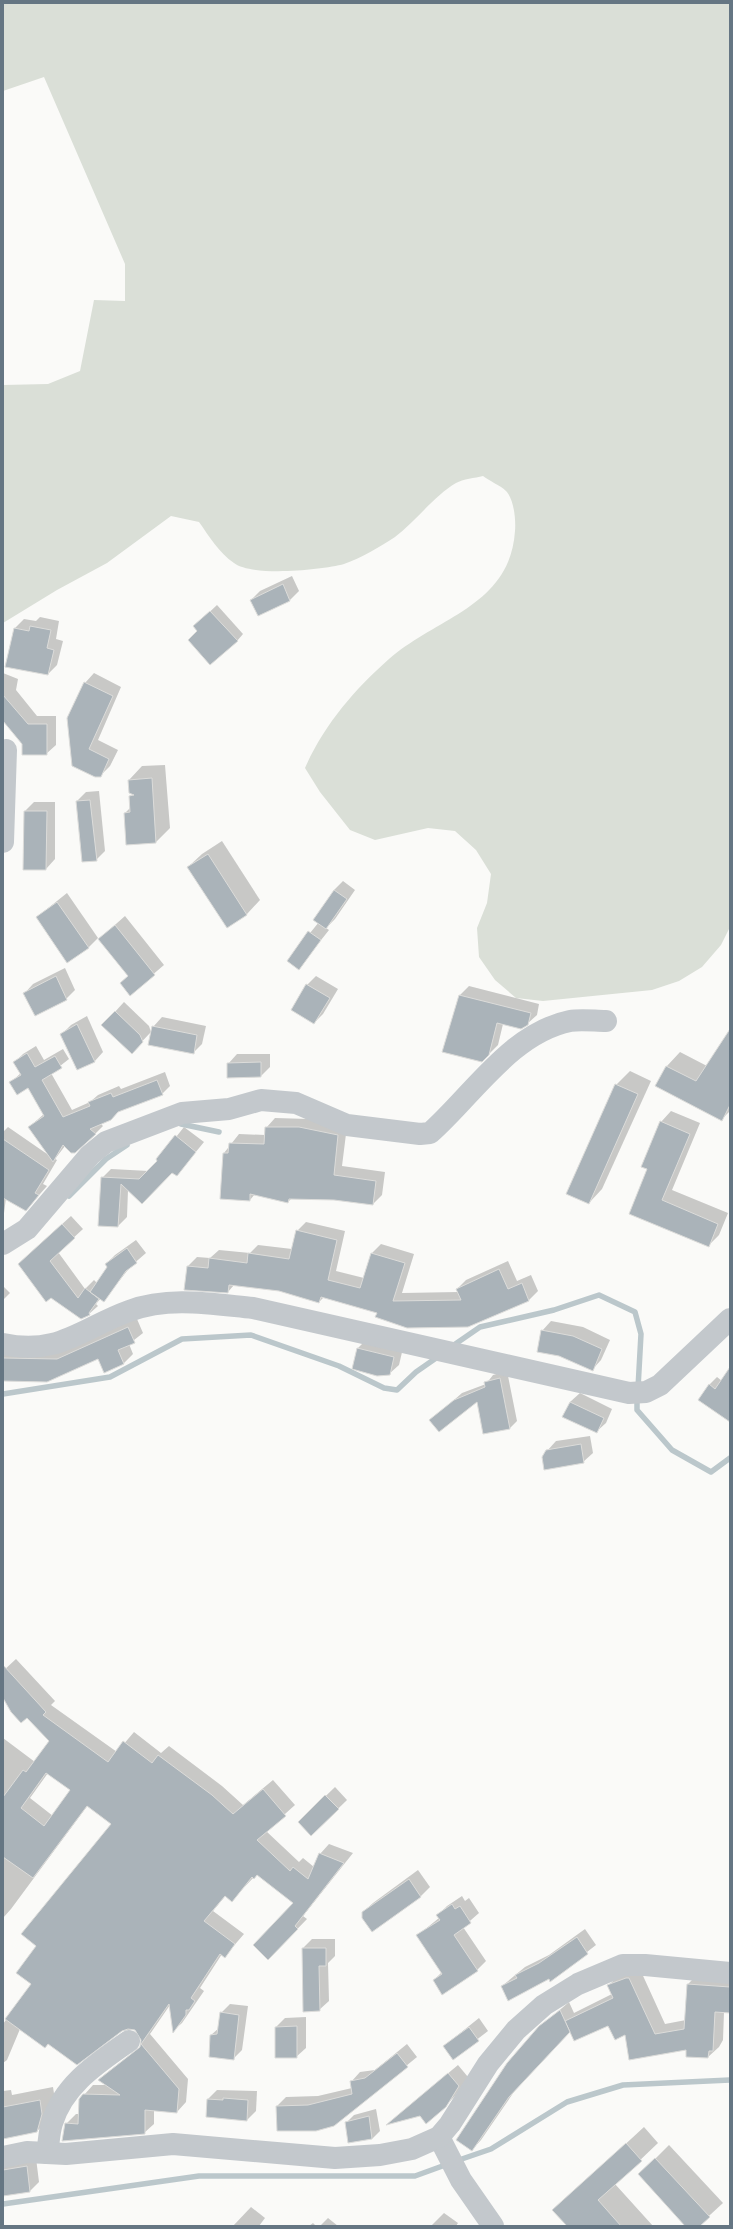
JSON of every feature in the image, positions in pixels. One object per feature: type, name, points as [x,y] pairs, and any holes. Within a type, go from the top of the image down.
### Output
[{"type":"street","points":[[3,842],[6,750]]},
{"type":"street","points":[[3,1244],[27,1229],[90,1155],[106,1142],[134,1131],[182,1114],[229,1109],[261,1100],[296,1103],[347,1125],[420,1134],[430,1133],[494,1067],[522,1044],[550,1027],[570,1021],[606,1021]]},
{"type":"street","points":[[3,1344],[16,1347],[40,1347],[58,1344],[129,1310],[160,1303],[195,1302],[253,1308],[638,1392],[660,1385],[730,1319]]},
{"type":"street","points":[[493,2226],[461,2180],[443,2145],[450,2124],[488,2064],[516,2030],[544,2005],[578,1984],[624,1966],[645,1965],[730,1973]]},
{"type":"street","points":[[47,2153],[52,2123],[59,2107],[71,2088],[86,2073],[129,2041]]},
{"type":"street","points":[[3,2157],[27,2152],[66,2154],[173,2144],[335,2158],[380,2155],[443,2145]]},
{"type":"shaded area","points":[[3,3],[730,3],[730,927],[721,945],[702,967],[679,981],[652,990],[543,1001],[516,998],[495,980],[479,957],[477,928],[487,903],[491,874],[476,850],[455,831],[428,828],[375,840],[350,830],[320,792],[305,768],[321,737],[341,709],[376,671],[408,645],[468,607],[486,593],[500,577],[510,556],[515,531],[514,510],[511,499],[506,491],[483,476],[462,480],[448,488],[403,531],[377,548],[344,564],[320,568],[271,571],[243,567],[234,563],[224,554],[199,522],[171,516],[107,563],[57,590],[3,623],[3,385],[48,384],[80,371],[94,300],[125,301],[125,264],[44,77],[3,91]]},
{"type":"building","points":[[283,584],[290,601],[258,616],[250,600]]},
{"type":"building","points":[[210,611],[238,641],[210,665],[188,640],[197,631],[193,626]]},
{"type":"building","points":[[30,626],[51,630],[47,648],[54,650],[48,675],[5,667],[14,628],[29,631]]},
{"type":"building","points":[[84,682],[113,696],[89,749],[109,759],[101,777],[95,777],[72,766],[67,718]]},
{"type":"building","points":[[3,695],[28,724],[47,724],[47,755],[22,755],[22,744],[3,721]]},
{"type":"building","points":[[152,778],[156,843],[126,845],[124,813],[130,812],[129,796],[134,795],[129,793],[128,780]]},
{"type":"building","points":[[90,800],[97,861],[82,862],[76,801]]},
{"type":"building","points":[[24,811],[47,811],[46,870],[23,870]]},
{"type":"building","points":[[208,854],[247,915],[227,928],[187,867]]},
{"type":"building","points":[[334,890],[347,899],[326,929],[313,920]]},
{"type":"building","points":[[57,902],[89,948],[67,963],[36,917]]},
{"type":"building","points":[[115,925],[155,975],[130,996],[120,983],[128,976],[98,939]]},
{"type":"building","points":[[308,931],[321,940],[299,970],[287,961]]},
{"type":"building","points":[[56,976],[67,1000],[35,1016],[23,993]]},
{"type":"building","points":[[306,984],[330,998],[314,1024],[291,1010]]},
{"type":"building","points":[[459,995],[531,1013],[528,1025],[521,1029],[497,1023],[489,1055],[482,1062],[442,1052]]},
{"type":"building","points":[[115,1011],[140,1035],[143,1042],[132,1054],[101,1025]]},
{"type":"building","points":[[77,1024],[95,1062],[77,1070],[60,1034]]},
{"type":"building","points":[[152,1026],[197,1035],[194,1054],[148,1045]]},
{"type":"building","points":[[730,1029],[730,1105],[722,1121],[655,1086],[666,1066],[696,1081]]},
{"type":"building","points":[[27,1053],[35,1067],[55,1056],[62,1068],[42,1080],[63,1117],[90,1106],[88,1102],[111,1093],[113,1097],[157,1080],[163,1095],[118,1112],[111,1120],[90,1129],[96,1134],[75,1153],[71,1153],[63,1145],[53,1162],[28,1127],[44,1116],[28,1088],[17,1095],[9,1082],[21,1075],[13,1062]]},
{"type":"building","points":[[261,1062],[261,1077],[227,1078],[227,1063]]},
{"type":"building","points":[[615,1084],[638,1094],[589,1204],[566,1194]]},
{"type":"building","points":[[660,1121],[690,1134],[662,1200],[718,1224],[709,1247],[629,1214],[647,1169],[641,1167]]},
{"type":"building","points":[[265,1127],[299,1127],[338,1135],[334,1175],[376,1181],[373,1205],[334,1200],[289,1199],[288,1203],[250,1194],[250,1201],[220,1199],[223,1153],[228,1153],[229,1143],[264,1144]]},
{"type":"building","points":[[175,1135],[196,1152],[177,1176],[172,1173],[142,1204],[121,1184],[118,1227],[98,1226],[101,1177],[139,1179],[157,1161],[156,1159]]},
{"type":"building","points":[[3,1139],[49,1170],[35,1193],[39,1195],[26,1211],[3,1198]]},
{"type":"building","points":[[62,1224],[75,1238],[50,1261],[78,1298],[85,1288],[99,1299],[89,1313],[90,1315],[81,1319],[51,1298],[46,1302],[18,1264]]},
{"type":"building","points":[[296,1230],[337,1240],[328,1280],[360,1288],[371,1253],[405,1263],[393,1301],[461,1300],[456,1289],[499,1269],[508,1289],[522,1283],[529,1301],[468,1327],[407,1328],[375,1317],[377,1313],[321,1297],[319,1303],[279,1291],[229,1285],[228,1293],[184,1290],[187,1266],[208,1268],[209,1258],[247,1263],[248,1253],[289,1259]]},
{"type":"building","points":[[127,1248],[137,1263],[126,1271],[104,1302],[90,1292],[107,1267],[105,1264]]},
{"type":"building","points":[[128,1327],[135,1343],[118,1350],[124,1364],[104,1373],[98,1359],[47,1382],[3,1381],[3,1358],[57,1359]]},
{"type":"building","points":[[541,1330],[573,1336],[602,1349],[593,1371],[559,1356],[537,1352]]},
{"type":"building","points":[[357,1348],[394,1357],[390,1375],[377,1376],[352,1369]]},
{"type":"building","points":[[730,1367],[730,1422],[698,1400],[709,1384],[715,1389]]},
{"type":"building","points":[[500,1378],[510,1429],[483,1434],[477,1402],[439,1432],[429,1420],[454,1400],[485,1387],[484,1382]]},
{"type":"building","points":[[570,1402],[604,1418],[597,1433],[562,1417]]},
{"type":"building","points":[[581,1444],[584,1463],[544,1470],[542,1457],[546,1450]]},
{"type":"building","points":[[3,1665],[46,1712],[43,1715],[108,1762],[123,1741],[152,1763],[158,1755],[212,1795],[233,1814],[263,1789],[286,1816],[257,1840],[290,1871],[293,1867],[308,1879],[319,1853],[344,1863],[295,1926],[298,1929],[268,1960],[253,1945],[293,1903],[257,1875],[254,1879],[252,1877],[232,1902],[225,1896],[204,1921],[235,1944],[225,1958],[220,1954],[191,1998],[195,2001],[189,2010],[186,2010],[186,2015],[173,2033],[169,2004],[141,2044],[179,2089],[177,2113],[145,2110],[145,2134],[62,2141],[65,2123],[78,2124],[79,2099],[83,2094],[120,2095],[98,2080],[140,2047],[141,2040],[135,2030],[128,2029],[122,2031],[77,2065],[48,2044],[45,2048],[5,2019],[31,1984],[16,1973],[36,1946],[21,1934],[111,1824],[87,1806],[33,1878],[3,1857],[3,1797],[23,1770],[26,1772],[49,1741],[27,1718],[21,1723],[11,1712],[3,1698]],"holes":[[[46,1773],[70,1790],[44,1826],[21,1808]]]},
{"type":"building","points":[[325,1795],[339,1809],[311,1836],[298,1822]]},
{"type":"building","points":[[409,1879],[421,1897],[372,1932],[362,1918],[362,1912]]},
{"type":"building","points":[[452,1904],[455,1909],[460,1906],[471,1923],[454,1935],[478,1971],[442,1995],[433,1980],[442,1974],[416,1935],[440,1920],[436,1915]]},
{"type":"building","points":[[577,1937],[588,1954],[550,1982],[549,1979],[508,2001],[501,1986],[517,1978],[515,1975],[539,1963]]},
{"type":"building","points":[[302,1948],[326,1948],[326,1966],[319,1966],[320,2011],[303,2012]]},
{"type":"building","points":[[629,1978],[655,2034],[684,2029],[687,1984],[730,1987],[730,2013],[715,2012],[713,2051],[709,2051],[708,2058],[686,2057],[686,2050],[629,2060],[625,2035],[615,2040],[608,2026],[574,2041],[565,2021],[613,1998],[607,1985]]},
{"type":"building","points":[[560,2010],[570,2032],[509,2097],[472,2151],[456,2140],[507,2063],[539,2026]]},
{"type":"building","points":[[220,2012],[239,2015],[234,2060],[209,2057],[210,2035],[217,2034]]},
{"type":"building","points":[[297,2026],[297,2058],[275,2058],[275,2027]]},
{"type":"building","points":[[469,2027],[479,2041],[453,2060],[443,2046]]},
{"type":"building","points":[[397,2053],[408,2067],[334,2126],[316,2131],[277,2131],[276,2106],[308,2105],[352,2094],[350,2081],[365,2078]]},
{"type":"building","points":[[448,2073],[459,2086],[446,2107],[426,2124],[420,2116],[386,2125]]},
{"type":"building","points":[[223,2098],[248,2100],[247,2121],[206,2117],[207,2099],[223,2100]]},
{"type":"building","points":[[40,2100],[42,2114],[37,2132],[3,2139],[3,2107]]},
{"type":"building","points":[[369,2116],[372,2139],[348,2143],[345,2122]]},
{"type":"building","points":[[626,2143],[642,2161],[598,2200],[621,2226],[567,2226],[552,2210]]},
{"type":"building","points":[[655,2158],[710,2217],[700,2226],[685,2226],[638,2174]]},
{"type":"building","points":[[27,2166],[30,2192],[3,2196],[3,2170]]},
{"type":"waterway","points":[[181,1124],[219,1132]]},
{"type":"waterway","points":[[69,1196],[106,1159],[127,1145]]},
{"type":"waterway","points":[[451,1347],[480,1327],[554,1310],[599,1295],[635,1312],[641,1334],[638,1388]]},
{"type":"waterway","points":[[3,1394],[110,1377],[182,1339],[251,1335],[339,1366],[384,1388],[397,1390],[416,1372],[439,1356]]},
{"type":"waterway","points":[[637,1396],[637,1410],[672,1450],[711,1472],[730,1458]]},
{"type":"waterway","points":[[456,2161],[491,2149],[567,2102],[623,2085],[730,2080]]},
{"type":"waterway","points":[[3,2204],[199,2176],[415,2176],[448,2164]]}]
